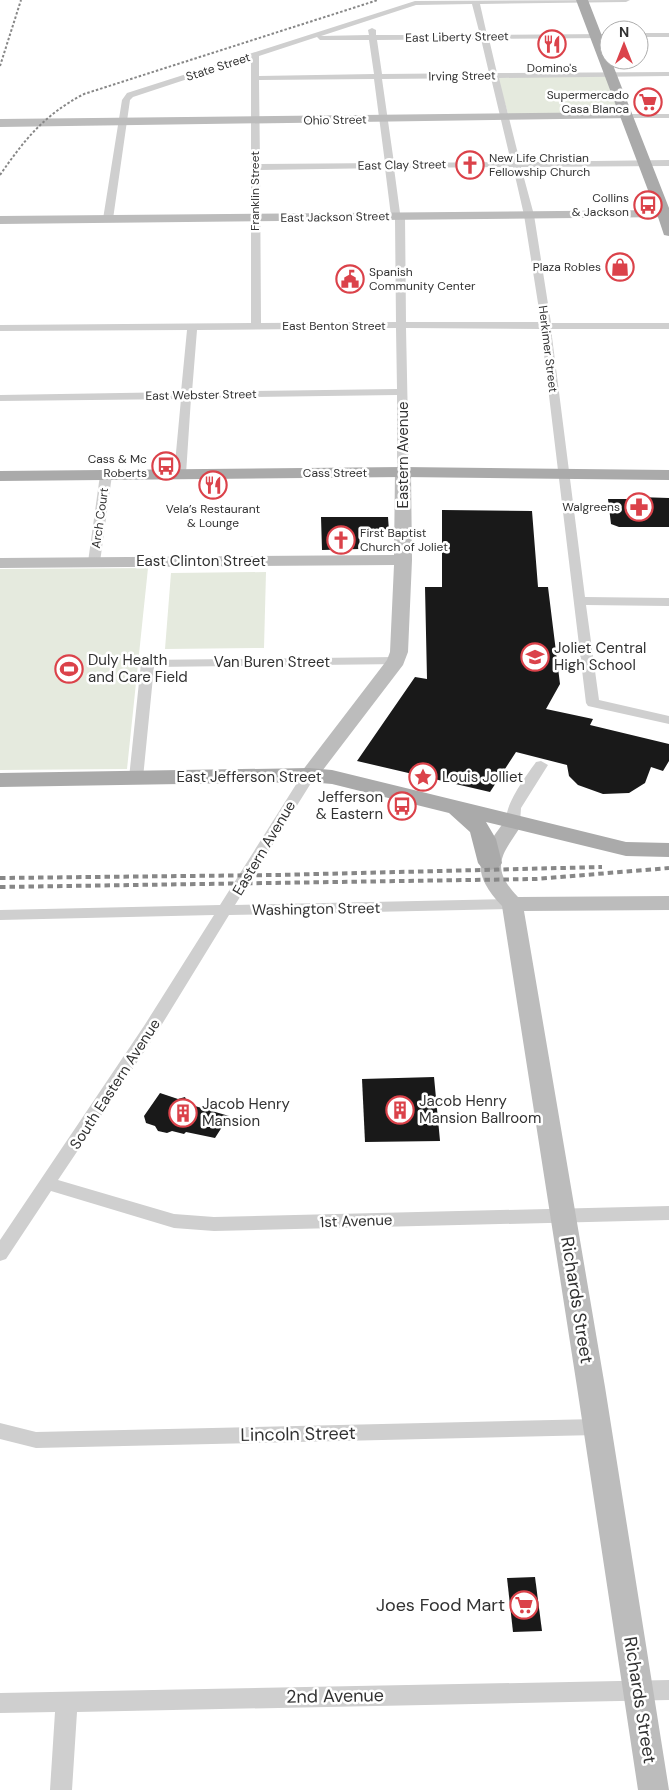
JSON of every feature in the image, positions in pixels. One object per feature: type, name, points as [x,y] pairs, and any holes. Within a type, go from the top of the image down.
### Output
[{"type":"main road","points":[[582,0],[645,163],[667,214],[669,232]]},
{"type":"main road","name":"Cass Street","points":[[0,476],[403,472],[669,475]]},
{"type":"main road","name":"East Jefferson Street","points":[[0,780],[309,775],[332,777],[512,823],[626,849],[669,850]]},
{"type":"main road","points":[[456,808],[478,826],[484,834],[490,863]]},
{"type":"street","name":"State Street","points":[[108,219],[126,100],[130,95],[407,5],[428,2],[626,0]]},
{"type":"street","name":"Herkimer Street","points":[[476,1],[529,215],[546,325],[562,474],[581,601],[593,703],[669,720]]},
{"type":"street","name":"Eastern Avenue","points":[[226,911],[309,775],[396,661],[399,652],[403,560],[403,472],[398,216],[383,119],[380,77],[370,17]]},
{"type":"street","points":[[649,35],[669,35]]},
{"type":"street","name":"East Liberty Street","points":[[306,38],[596,36]]},
{"type":"street","name":"Franklin Street","points":[[255,55],[254,218],[256,326]]},
{"type":"street","name":"Irving Street","points":[[256,78],[669,74]]},
{"type":"street","name":"Ohio Street","points":[[0,123],[669,116]]},
{"type":"street","name":"East Clay Street","points":[[255,167],[669,163]]},
{"type":"street","name":"East Jackson Street","points":[[0,220],[667,214]]},
{"type":"street","name":"East Benton Street","points":[[0,328],[401,325],[669,326]]},
{"type":"street","points":[[180,474],[192,326]]},
{"type":"street","name":"East Webster Street","points":[[0,398],[402,392]]},
{"type":"street","name":"Arch Court","points":[[94,562],[106,475]]},
{"type":"street","name":"East Clinton Street","points":[[0,563],[403,560]]},
{"type":"street","points":[[581,601],[669,602]]},
{"type":"street","name":"Van Buren Street","points":[[136,778],[148,663],[396,661]]},
{"type":"street","points":[[540,765],[514,808],[512,823],[490,863],[489,873],[494,883],[512,904],[669,903]]},
{"type":"street","name":"Washington Street","points":[[0,916],[512,904]]},
{"type":"street","name":"Richards Street","points":[[512,904],[597,1427],[654,1690],[654,1790]]},
{"type":"street","name":"South Eastern Avenue","points":[[0,1254],[150,1030],[226,911]]},
{"type":"street","name":"1st Avenue","points":[[48,1184],[174,1221],[214,1224],[669,1213]]},
{"type":"street","name":"Lincoln Street","points":[[0,1431],[36,1440],[44,1440],[597,1427]]},
{"type":"street","name":"2nd Avenue","points":[[0,1702],[654,1690]]},
{"type":"street","points":[[61,1790],[67,1702]]},
{"type":"shaded area","points":[[610,75],[623,115],[509,117],[497,76]]},
{"type":"shaded area","name":"Duly Health and Care Field","points":[[148,568],[127,769],[0,770],[0,569]]},
{"type":"shaded area","points":[[266,572],[264,648],[165,649],[171,573]]},
{"type":"building","name":"Supermercado Casa Blanca","points":[[638,96],[652,96],[657,109],[643,109]]},
{"type":"building","name":"Walgreens","points":[[638,497],[669,498],[669,527],[619,527],[611,524],[608,499],[638,499]]},
{"type":"building","name":"Joliet Central High School","points":[[442,510],[532,511],[538,587],[548,587],[560,684],[546,709],[593,719],[590,725],[669,744],[669,761],[663,771],[651,767],[645,783],[629,793],[603,794],[578,785],[569,776],[567,765],[516,752],[490,792],[357,761],[415,677],[427,679],[425,587],[442,587]]},
{"type":"building","name":"First Baptist Church of Joliet","points":[[321,517],[388,517],[389,531],[359,532],[360,549],[322,550]]},
{"type":"building","name":"Jacob Henry Mansion Ballroom","points":[[434,1077],[440,1141],[365,1142],[362,1079]]},
{"type":"building","name":"Jacob Henry Mansion","points":[[160,1093],[178,1099],[185,1097],[188,1104],[229,1116],[215,1138],[186,1132],[184,1134],[172,1131],[167,1133],[158,1131],[155,1126],[146,1123],[144,1116]]},
{"type":"building","name":"Joes Food Mart","points":[[535,1577],[542,1631],[513,1632],[507,1578]]},
{"type":"railway","points":[[0,66],[21,0]]},
{"type":"railway","points":[[0,175],[27,139],[46,119],[84,94],[378,0]]},
{"type":"railway","points":[[0,878],[277,875],[602,867]]},
{"type":"railway","points":[[0,887],[536,879],[669,868]]},
{"type":"place","name":"Domino's","points":[[552,44]]},
{"type":"place","name":"Supermercado Casa Blanca","points":[[648,102]]},
{"type":"place","name":"New Life Christian Fellowship Church","points":[[470,165]]},
{"type":"place","name":"Collins & Jackson","points":[[648,205]]},
{"type":"place","name":"Plaza Robles","points":[[620,267]]},
{"type":"place","name":"Spanish Community Center","points":[[350,279]]},
{"type":"place","name":"Cass & Mc Roberts","points":[[166,466]]},
{"type":"place","name":"Vela’s Restaurant & Lounge","points":[[213,485]]},
{"type":"place","name":"Walgreens","points":[[639,507]]},
{"type":"place","name":"First Baptist Church of Joliet","points":[[341,540]]},
{"type":"place","name":"Joliet Central High School","points":[[535,657]]},
{"type":"place","name":"Duly Health and Care Field","points":[[69,669]]},
{"type":"place","name":"Louis Jolliet","points":[[423,777]]},
{"type":"place","name":"Jefferson & Eastern","points":[[402,806]]},
{"type":"place","name":"Jacob Henry Mansion Ballroom","points":[[400,1110]]},
{"type":"place","name":"Jacob Henry Mansion","points":[[183,1113]]},
{"type":"place","name":"Joes Food Mart","points":[[524,1605]]}]
